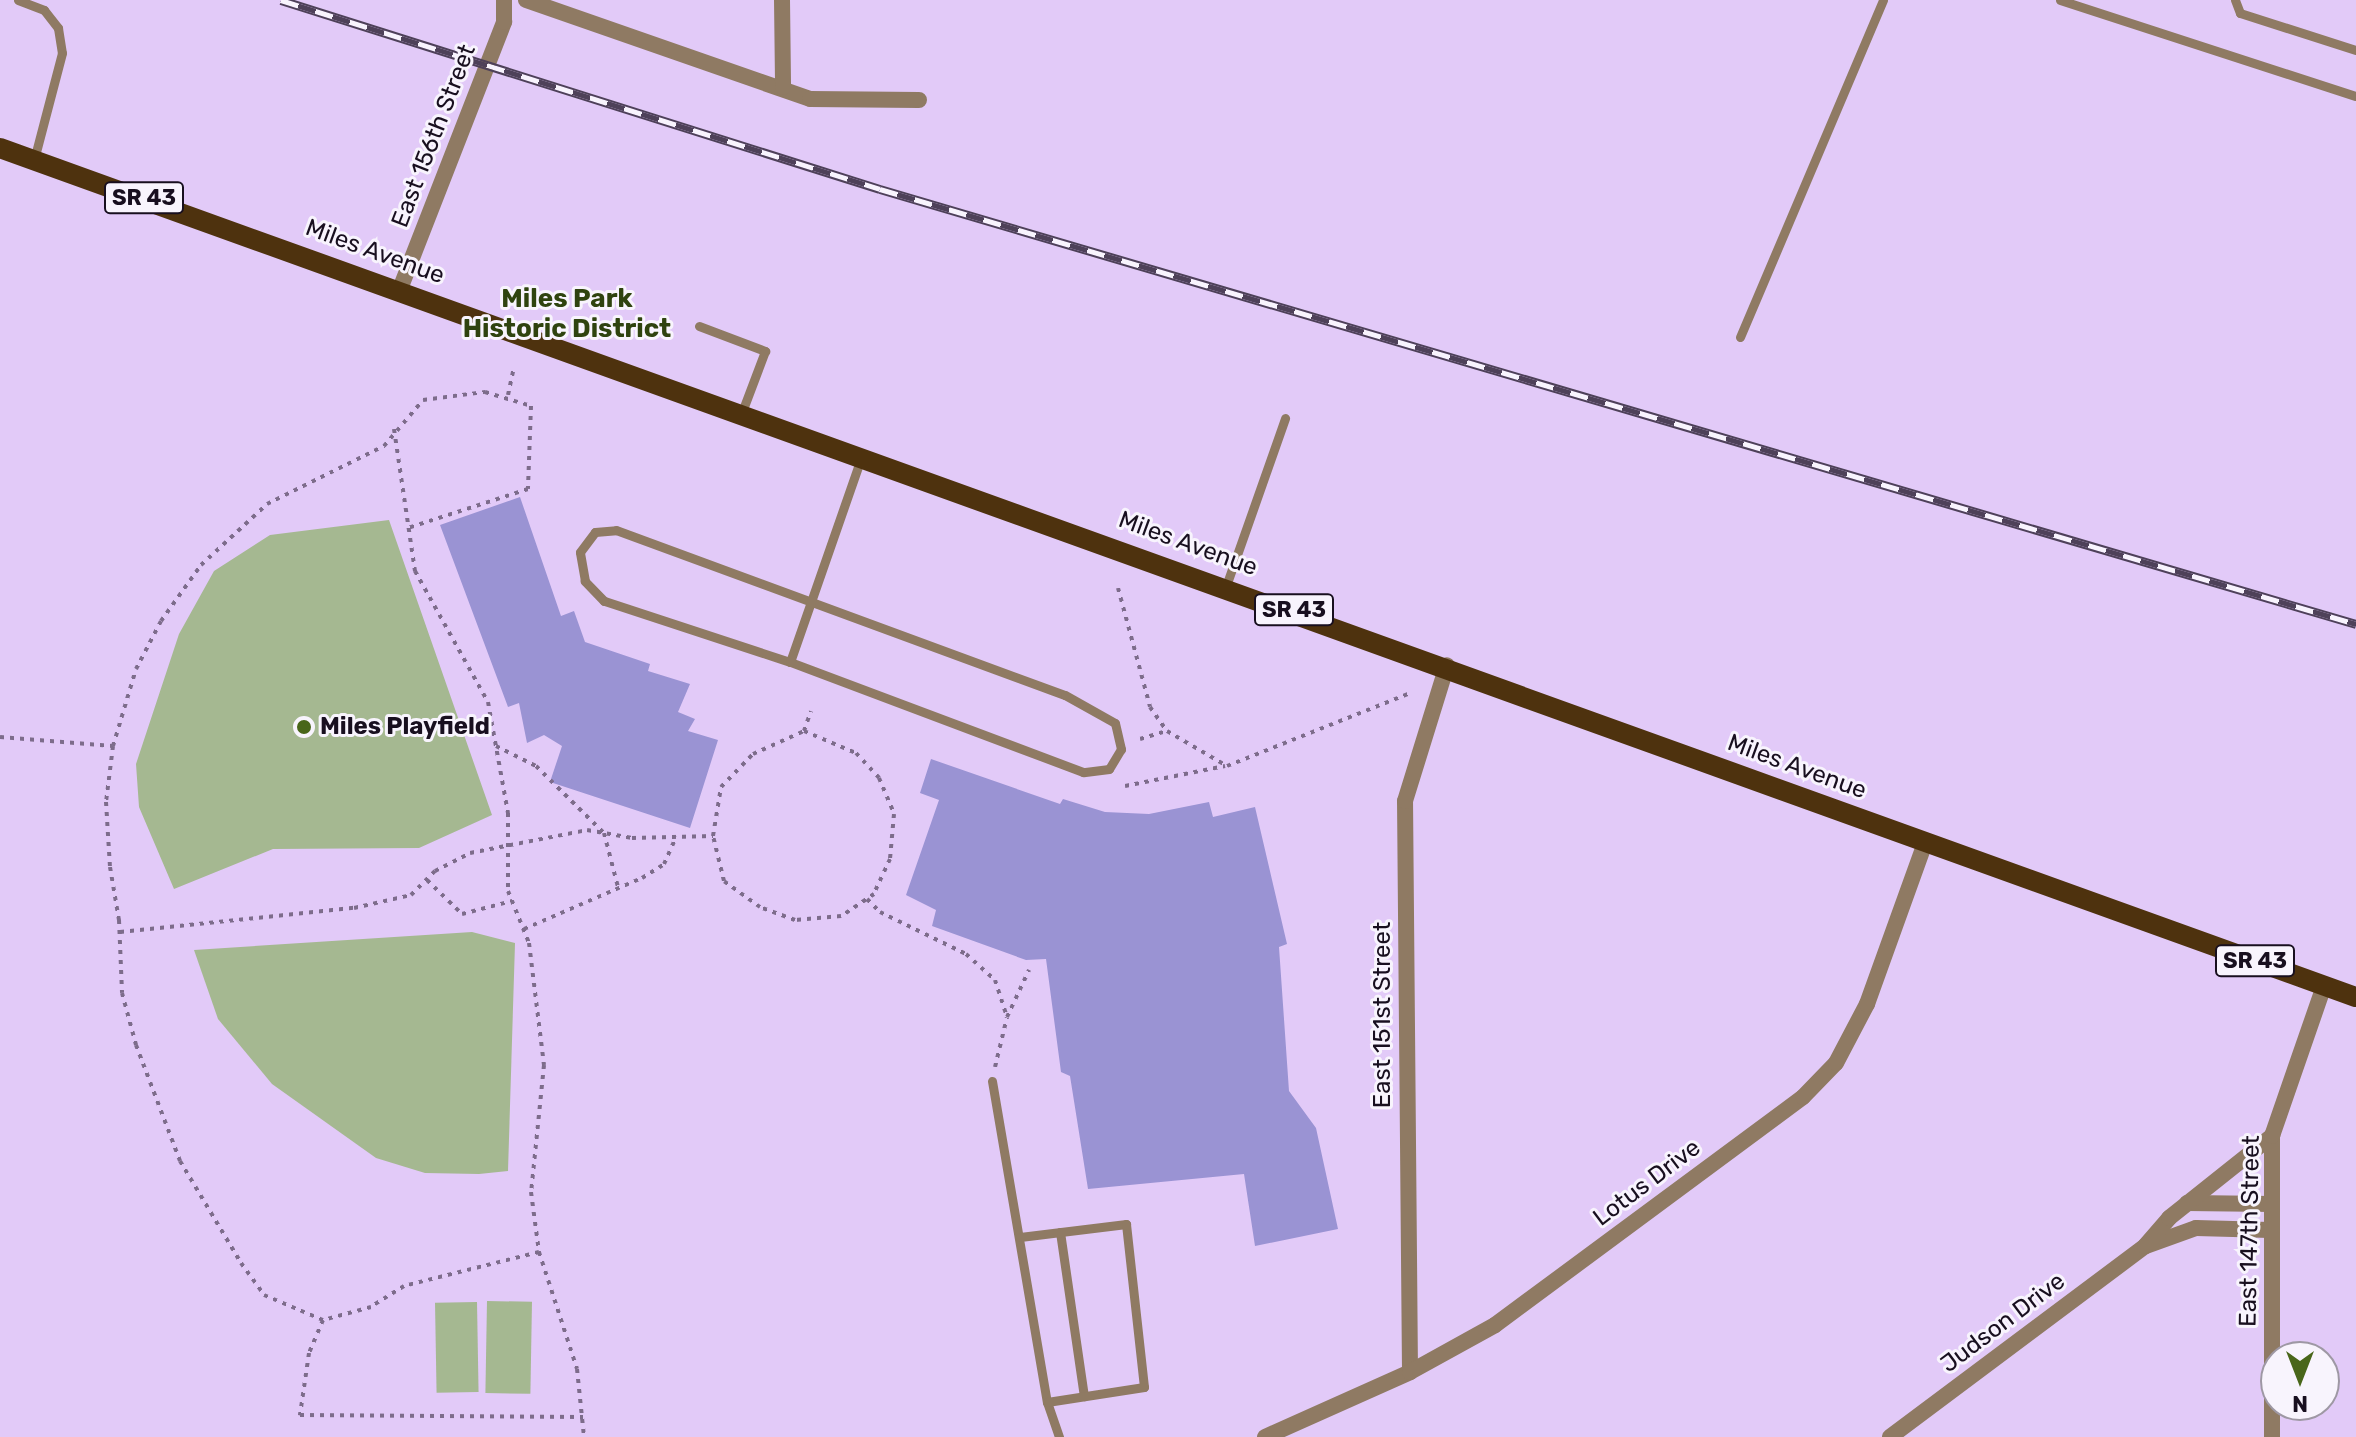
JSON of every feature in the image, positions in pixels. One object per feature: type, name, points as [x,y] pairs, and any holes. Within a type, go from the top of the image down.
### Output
[{"type":"main road","name":"Miles Avenue","points":[[0,148],[1447,665],[1925,843],[2356,997]]},
{"type":"street","name":"East 156th Street","points":[[400,289],[504,22],[504,0]]},
{"type":"street","points":[[526,0],[783,87],[810,99],[919,100]]},
{"type":"street","points":[[782,0],[783,87]]},
{"type":"street","name":"East 151st Street","points":[[1410,1372],[1405,801],[1447,665]]},
{"type":"street","name":"Lotus Drive","points":[[1265,1437],[1410,1372],[1495,1325],[1803,1097],[1836,1063],[1867,1004],[1925,843]]},
{"type":"street","name":"East 147th Street","points":[[2272,1437],[2272,1136],[2324,986]]},
{"type":"street","name":"Judson Drive","points":[[1890,1437],[1908,1432],[2145,1246],[2187,1203],[2272,1136]]},
{"type":"street","points":[[2187,1203],[2272,1204]]},
{"type":"street","name":"Judson Drive","points":[[2145,1246],[2196,1228],[2270,1230]]},
{"type":"lane","points":[[18,0],[44,10],[58,28],[62,53],[34,160]]},
{"type":"lane","points":[[1740,337],[1883,0]]},
{"type":"lane","points":[[2060,0],[2356,96]]},
{"type":"lane","points":[[2235,0],[2240,13],[2356,50]]},
{"type":"lane","points":[[699,326],[765,351],[742,412]]},
{"type":"lane","points":[[1226,586],[1285,418]]},
{"type":"lane","points":[[790,662],[862,455]]},
{"type":"lane","points":[[616,530],[1093,707],[1115,723],[1121,749],[1109,769],[1083,772],[790,662],[604,601],[585,581],[580,552],[595,532],[616,530]]},
{"type":"lane","points":[[992,1081],[1047,1402],[1059,1437]]},
{"type":"lane","points":[[1020,1237],[1126,1224],[1144,1387],[1047,1402]]},
{"type":"lane","points":[[1060,1232],[1084,1396]]},
{"type":"path","points":[[508,395],[513,371]]},
{"type":"path","points":[[408,528],[528,489],[534,419],[531,406],[508,395],[464,392],[423,400],[394,429],[384,446],[267,504],[201,565],[136,669],[113,746],[106,802],[120,932],[122,993],[180,1161],[264,1295],[323,1320],[371,1307],[404,1286],[539,1252]]},
{"type":"path","points":[[394,429],[415,571],[488,702],[508,844],[512,901],[524,929],[544,1065],[531,1192],[539,1252],[577,1369],[584,1437]]},
{"type":"path","points":[[1118,588],[1150,707],[1167,731],[1227,766]]},
{"type":"path","points":[[1125,786],[1227,766],[1410,693]]},
{"type":"path","points":[[804,731],[856,753],[879,778],[894,814],[890,859],[867,899],[841,916],[795,920],[760,907],[724,881],[713,836],[721,787],[753,754],[804,731],[811,711]]},
{"type":"path","points":[[1140,739],[1167,731]]},
{"type":"path","points":[[0,737],[113,746]]},
{"type":"path","points":[[496,746],[536,766],[604,833],[618,887]]},
{"type":"path","points":[[120,932],[354,908],[411,895],[426,880],[470,853],[587,830],[676,837],[713,836]]},
{"type":"path","points":[[524,929],[664,864],[676,837]]},
{"type":"path","points":[[426,880],[462,914],[512,901]]},
{"type":"path","points":[[867,899],[880,912],[966,954],[995,980],[1007,1017]]},
{"type":"path","points":[[992,1081],[1007,1017],[1029,970]]},
{"type":"path","points":[[323,1320],[307,1364],[300,1415],[583,1417]]},
{"type":"green space","name":"Miles Playfield","points":[[389,520],[492,815],[419,848],[273,849],[174,889],[139,807],[136,764],[179,634],[214,571],[270,535]]},
{"type":"green space","points":[[472,932],[515,943],[508,1171],[479,1174],[425,1173],[376,1158],[272,1084],[218,1019],[194,950]]},
{"type":"green space","points":[[487,1301],[532,1302],[530,1394],[485,1393]]},
{"type":"green space","points":[[477,1302],[479,1392],[437,1393],[435,1303]]},
{"type":"building","points":[[520,497],[561,616],[574,611],[585,642],[650,664],[648,671],[690,684],[678,712],[695,719],[688,731],[718,740],[690,828],[550,782],[562,746],[544,735],[527,743],[519,703],[508,707],[440,525]]},
{"type":"building","points":[[931,759],[1060,804],[1063,799],[1105,812],[1149,814],[1209,802],[1213,817],[1255,807],[1287,944],[1279,947],[1289,1091],[1316,1128],[1338,1229],[1255,1246],[1244,1174],[1088,1189],[1070,1076],[1061,1072],[1046,959],[1026,960],[932,926],[936,910],[906,895],[939,800],[920,793]]},
{"type":"railway","points":[[281,0],[880,189],[2356,624]]},
{"type":"place","name":"Miles Playfield","points":[[304,727]]},
{"type":"district","name":"Miles Park Historic District","points":[[567,314]]}]
